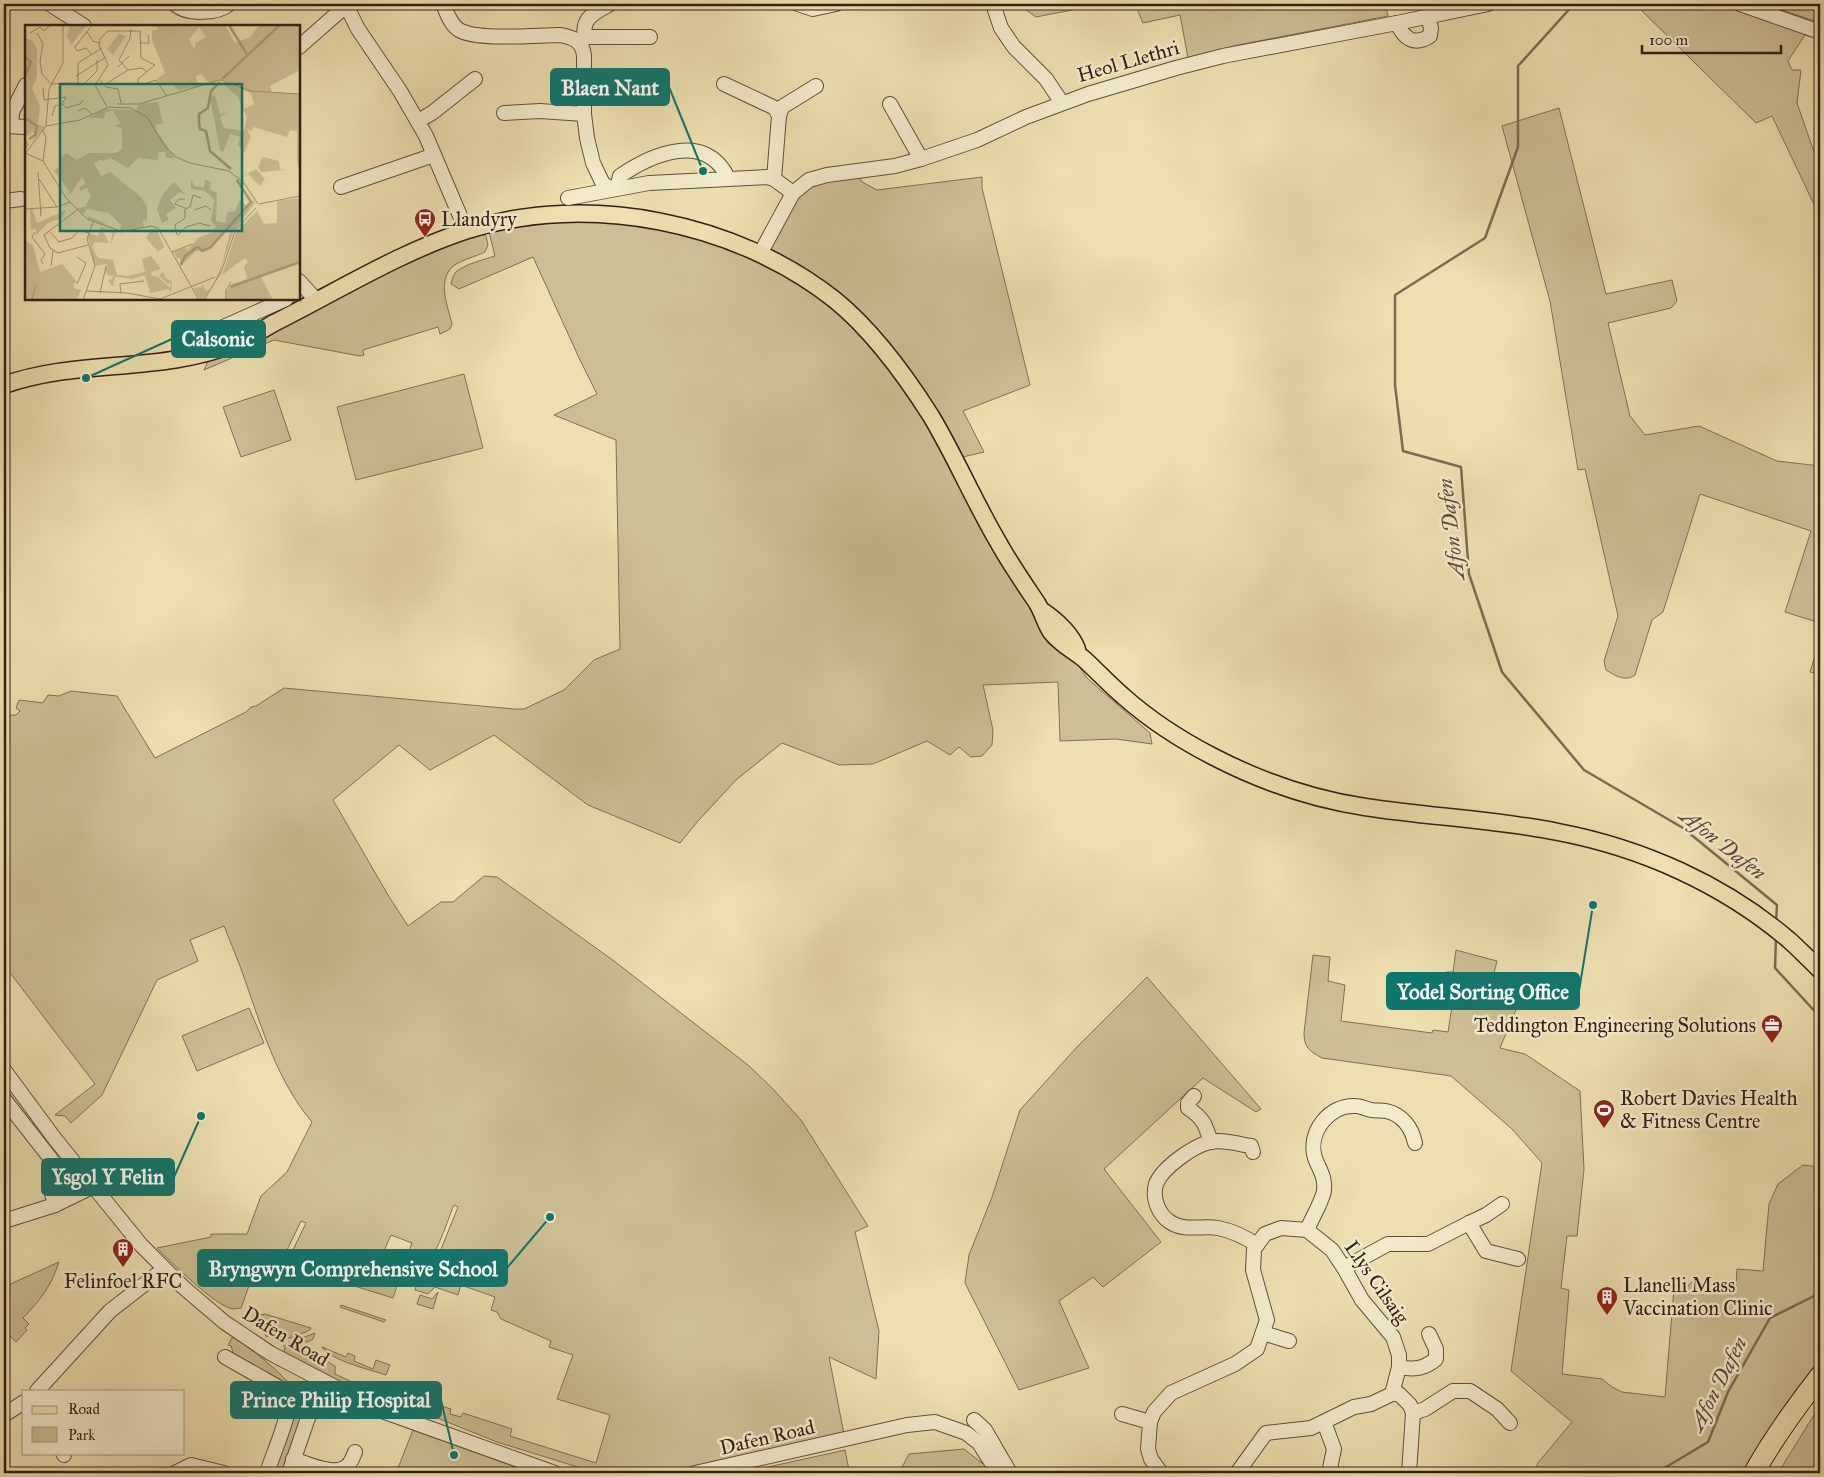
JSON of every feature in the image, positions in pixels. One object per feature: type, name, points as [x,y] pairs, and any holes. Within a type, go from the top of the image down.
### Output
[{"type":"highway","points":[[1754,1473],[1766,1451],[1795,1408],[1820,1376]]},
{"type":"main road","points":[[4,385],[43,373],[156,363],[186,358],[236,343],[411,252],[466,230],[488,224],[536,216],[595,213],[658,220],[709,233],[760,254],[790,271],[834,300],[867,330],[901,373],[931,417],[996,539],[1041,610],[1064,628],[1074,642],[1080,656],[1127,699],[1165,729],[1210,756],[1300,793],[1362,807],[1553,830],[1599,841],[1649,857],[1692,876],[1734,901],[1788,939],[1820,970]]},
{"type":"street","points":[[50,4],[82,25]]},
{"type":"street","points":[[175,4],[202,19],[229,4]]},
{"type":"street","points":[[300,46],[348,4]]},
{"type":"street","points":[[348,4],[349,12],[358,29],[418,121],[466,230]]},
{"type":"street","points":[[444,4],[452,23],[459,30],[468,33],[489,36],[560,35],[581,40],[650,37]]},
{"type":"street","points":[[610,4],[591,14],[583,29],[581,40],[584,55],[584,114],[587,138],[593,163],[603,184],[615,188]]},
{"type":"street","points":[[798,4],[813,9],[836,4]]},
{"type":"street","points":[[993,4],[1001,28],[1014,47],[1046,79],[1062,103]]},
{"type":"street","name":"Heol Llethri","points":[[760,254],[792,193],[809,180],[895,166],[921,159],[977,140],[1062,103],[1119,83],[1214,59],[1488,4]]},
{"type":"street","points":[[1740,4],[1820,32]]},
{"type":"street","points":[[1397,23],[1405,36],[1413,41],[1422,40],[1430,36],[1431,28],[1428,17]]},
{"type":"street","points":[[418,121],[475,79]]},
{"type":"street","points":[[724,84],[775,108],[779,116]]},
{"type":"street","points":[[25,86],[7,126],[25,127]]},
{"type":"street","points":[[774,180],[779,116],[782,107],[816,86]]},
{"type":"street","points":[[890,104],[921,159]]},
{"type":"street","points":[[504,113],[540,111],[584,114]]},
{"type":"street","points":[[615,188],[620,176],[635,165],[676,151],[692,150],[706,154],[724,168],[728,178]]},
{"type":"street","points":[[341,188],[434,155]]},
{"type":"street","points":[[568,198],[649,183],[767,177],[792,193]]},
{"type":"street","points":[[4,201],[24,201]]},
{"type":"street","points":[[300,285],[317,302]]},
{"type":"street","points":[[186,358],[192,341],[284,300]]},
{"type":"street","name":"Dafen Road","points":[[4,1070],[120,1221],[164,1269],[224,1322],[270,1353],[379,1410],[555,1473]]},
{"type":"street","points":[[1194,1096],[1188,1103],[1188,1108],[1201,1117],[1205,1123],[1210,1142]]},
{"type":"street","points":[[4,1098],[51,1159],[51,1190],[55,1205]]},
{"type":"street","points":[[1161,1473],[1151,1459],[1148,1449],[1150,1422],[1154,1412],[1171,1393],[1235,1364],[1257,1349],[1267,1320],[1253,1270],[1254,1249],[1265,1234],[1281,1228],[1307,1230],[1324,1191],[1321,1169],[1315,1157],[1314,1145],[1316,1133],[1324,1120],[1333,1112],[1344,1107],[1356,1106],[1397,1115],[1407,1125],[1416,1143]]},
{"type":"street","points":[[1253,1152],[1251,1146],[1224,1141],[1210,1142],[1190,1151],[1169,1166],[1156,1184],[1155,1200],[1159,1211],[1169,1222],[1185,1228],[1218,1228],[1238,1234],[1257,1245]]},
{"type":"street","points":[[4,1221],[55,1205],[94,1186]]},
{"type":"street","points":[[1344,1268],[1388,1244],[1428,1244],[1486,1215],[1502,1204]]},
{"type":"street","points":[[1469,1223],[1486,1251],[1518,1259]]},
{"type":"street","name":"Llys Cilsaig","points":[[1307,1230],[1332,1250],[1362,1300],[1393,1337],[1399,1355],[1399,1367],[1392,1394]]},
{"type":"street","points":[[39,1390],[110,1311],[164,1269]]},
{"type":"street","points":[[1263,1333],[1289,1341]]},
{"type":"street","points":[[1399,1367],[1417,1369],[1430,1364],[1436,1358],[1436,1349],[1428,1334]]},
{"type":"street","points":[[225,1357],[278,1387],[284,1394],[288,1405],[287,1416],[266,1473]]},
{"type":"street","points":[[289,1473],[323,1382]]},
{"type":"street","points":[[1413,1413],[1425,1409],[1453,1392],[1470,1391],[1497,1409],[1510,1423]]},
{"type":"street","points":[[1237,1473],[1266,1433],[1311,1428],[1354,1407],[1371,1404],[1392,1394],[1399,1394],[1410,1405],[1413,1413],[1409,1473]]},
{"type":"street","points":[[4,1415],[22,1403]]},
{"type":"street","points":[[1122,1414],[1150,1422]]},
{"type":"street","points":[[974,1420],[986,1430],[1010,1473]]},
{"type":"street","name":"Dafen Road","points":[[695,1473],[907,1425],[935,1422],[966,1433],[979,1443],[998,1473]]},
{"type":"street","points":[[1324,1422],[1334,1449],[1329,1473]]},
{"type":"street","points":[[293,1459],[329,1469],[340,1470],[349,1465],[355,1452]]},
{"type":"street","points":[[175,1473],[191,1465],[224,1473]]},
{"type":"green space","points":[[1018,4],[1103,4],[1036,17]]},
{"type":"green space","points":[[1135,4],[1385,4],[1388,16],[1233,46],[1188,58],[1180,15],[1143,23]]},
{"type":"green space","points":[[1635,4],[1737,4],[1820,39],[1805,35],[1788,61],[1792,70],[1801,70],[1797,103],[1820,169],[1820,217],[1772,116],[1756,123]]},
{"type":"green space","points":[[1765,4],[1820,4],[1820,23]]},
{"type":"green space","points":[[1559,108],[1606,294],[1672,280],[1677,301],[1671,308],[1608,323],[1630,416],[1645,435],[1699,426],[1777,461],[1820,466],[1820,623],[1785,612],[1811,531],[1700,494],[1663,612],[1652,620],[1635,675],[1624,678],[1606,670],[1604,661],[1618,616],[1585,469],[1578,470],[1550,301],[1502,126]]},
{"type":"green space","points":[[857,172],[862,182],[877,190],[982,177],[982,188],[1030,385],[963,411],[984,452],[963,457],[956,452],[1041,610],[1087,678],[1150,733],[1152,744],[1116,739],[1060,741],[1058,682],[983,685],[993,730],[992,745],[982,756],[971,757],[959,747],[950,755],[927,741],[873,764],[839,765],[782,743],[736,780],[680,843],[588,805],[494,735],[430,770],[399,745],[333,800],[408,926],[441,902],[453,902],[484,876],[497,877],[614,961],[748,1065],[801,1120],[868,1226],[855,1232],[879,1331],[876,1379],[829,1357],[844,1434],[661,1473],[597,1473],[497,1442],[435,1417],[364,1394],[284,1354],[285,1347],[283,1345],[315,1333],[313,1339],[307,1342],[303,1341],[300,1346],[335,1366],[335,1374],[367,1389],[375,1382],[407,1393],[409,1396],[451,1409],[450,1414],[461,1417],[463,1413],[512,1429],[510,1436],[596,1463],[610,1415],[557,1399],[573,1355],[549,1347],[551,1341],[501,1319],[497,1312],[491,1310],[495,1297],[461,1285],[458,1295],[435,1287],[428,1294],[415,1290],[419,1277],[429,1269],[439,1254],[458,1207],[454,1205],[439,1243],[428,1262],[422,1268],[412,1273],[388,1271],[393,1258],[405,1262],[412,1243],[391,1235],[383,1253],[390,1256],[385,1268],[380,1268],[370,1251],[376,1267],[334,1267],[291,1254],[306,1223],[301,1221],[286,1252],[267,1251],[259,1258],[241,1308],[235,1309],[225,1306],[205,1292],[157,1248],[211,1237],[211,1234],[247,1234],[261,1196],[287,1172],[312,1122],[280,1072],[224,926],[190,940],[198,961],[157,980],[102,1095],[71,1123],[65,1116],[55,1115],[95,1084],[4,965],[4,715],[16,715],[20,711],[16,708],[19,700],[43,703],[48,695],[59,696],[71,691],[117,696],[155,758],[246,712],[251,707],[256,706],[284,688],[514,709],[524,709],[564,690],[594,660],[620,649],[616,440],[554,415],[597,394],[533,257],[459,289],[451,284],[454,275],[474,262],[495,256],[487,224],[595,213],[760,254],[809,180]]},
{"type":"green space","points":[[481,234],[486,236],[488,245],[485,252],[452,267],[445,280],[446,302],[452,324],[450,329],[440,334],[438,327],[363,350],[364,355],[360,356],[274,340],[204,370],[208,361],[444,244]]},
{"type":"green space","points":[[464,374],[483,448],[356,480],[337,407]]},
{"type":"green space","points":[[274,390],[291,440],[241,457],[223,407]]},
{"type":"green space","points":[[1820,640],[1820,675],[1810,672]]},
{"type":"green space","points":[[1456,950],[1497,961],[1493,977],[1517,983],[1511,1002],[1518,1005],[1500,1048],[1525,1054],[1580,1091],[1584,1169],[1577,1236],[1567,1236],[1561,1288],[1569,1290],[1562,1374],[1602,1379],[1622,1392],[1665,1397],[1674,1288],[1685,1289],[1692,1282],[1736,1286],[1737,1269],[1763,1271],[1769,1204],[1778,1184],[1803,1165],[1820,1167],[1820,1362],[1784,1410],[1747,1473],[1678,1473],[1667,1471],[1663,1473],[1538,1473],[1537,1464],[1572,1422],[1511,1371],[1542,1163],[1512,1129],[1451,1076],[1322,1058],[1308,1048],[1304,1038],[1313,955],[1330,957],[1328,981],[1345,985],[1341,1021],[1432,1033],[1433,1030],[1448,1032],[1456,980],[1443,979],[1446,972],[1453,972]]},
{"type":"green space","points":[[1147,977],[1261,1109],[1256,1112],[1203,1078],[1104,1169],[1161,1242],[1103,1287],[1093,1277],[1059,1301],[1089,1368],[1019,1390],[965,1283],[969,1255],[992,1197],[1020,1110],[1077,1047]]},
{"type":"green space","points":[[249,1008],[264,1043],[197,1071],[182,1036]]},
{"type":"green space","points":[[59,1262],[45,1292],[23,1318],[29,1324],[25,1328],[27,1330],[16,1342],[10,1336],[4,1342],[4,1287]]},
{"type":"green space","points":[[348,1284],[397,1286],[393,1298]]},
{"type":"green space","points":[[438,1292],[433,1309],[417,1304],[420,1295],[432,1299]]},
{"type":"green space","points":[[341,1305],[386,1320],[384,1322],[340,1307]]},
{"type":"green space","points":[[265,1314],[311,1328],[291,1338],[281,1338],[272,1332],[267,1337],[253,1322],[253,1316]]},
{"type":"green space","points":[[233,1336],[276,1370],[296,1391],[302,1402],[303,1411],[281,1473],[272,1473],[291,1416],[281,1383],[277,1378],[234,1355],[231,1346],[228,1345]]},
{"type":"green space","points":[[322,1347],[346,1357],[348,1353],[355,1356],[354,1361],[373,1369],[376,1360],[390,1365],[386,1375],[343,1361],[334,1357]]},
{"type":"green space","points":[[1820,1405],[1820,1473],[1778,1473],[1819,1407]]},
{"type":"green space","points":[[413,1430],[535,1473],[448,1473],[436,1469],[431,1473],[396,1473]]},
{"type":"green space","points":[[964,1449],[987,1467],[990,1473],[899,1473],[909,1454]]},
{"type":"green space","points":[[845,1450],[849,1470],[741,1473]]},
{"type":"waterway","name":"Afon Dafen","points":[[1574,4],[1518,66],[1518,147],[1485,238],[1395,295],[1395,385],[1403,451],[1461,467],[1469,574],[1502,672],[1584,770],[1683,828],[1777,905],[1776,922]]},
{"type":"waterway","name":"Afon Dafen","points":[[1776,937],[1775,968],[1820,1017]]},
{"type":"waterway","name":"Afon Dafen","points":[[1656,1473],[1708,1442],[1728,1392],[1770,1318],[1814,1296],[1820,1283]]},
{"type":"place","name":"Blaen Nant","points":[[703,171]]},
{"type":"place","name":"Llandyry","points":[[425,238]]},
{"type":"place","name":"Calsonic","points":[[86,378]]},
{"type":"place","name":"Yodel Sorting Office","points":[[1593,905]]},
{"type":"place","name":"Teddington Engineering Solutions","points":[[1772,1044]]},
{"type":"place","name":"Ysgol Y Felin","points":[[201,1116]]},
{"type":"place","name":"Robert Davies Health & Fitness Centre","points":[[1604,1129]]},
{"type":"place","name":"Bryngwyn Comprehensive School","points":[[550,1217]]},
{"type":"place","name":"Felinfoel RFC","points":[[123,1268]]},
{"type":"place","name":"Llanelli Mass Vaccination Clinic","points":[[1607,1316]]},
{"type":"place","name":"Prince Philip Hospital","points":[[454,1455]]}]
